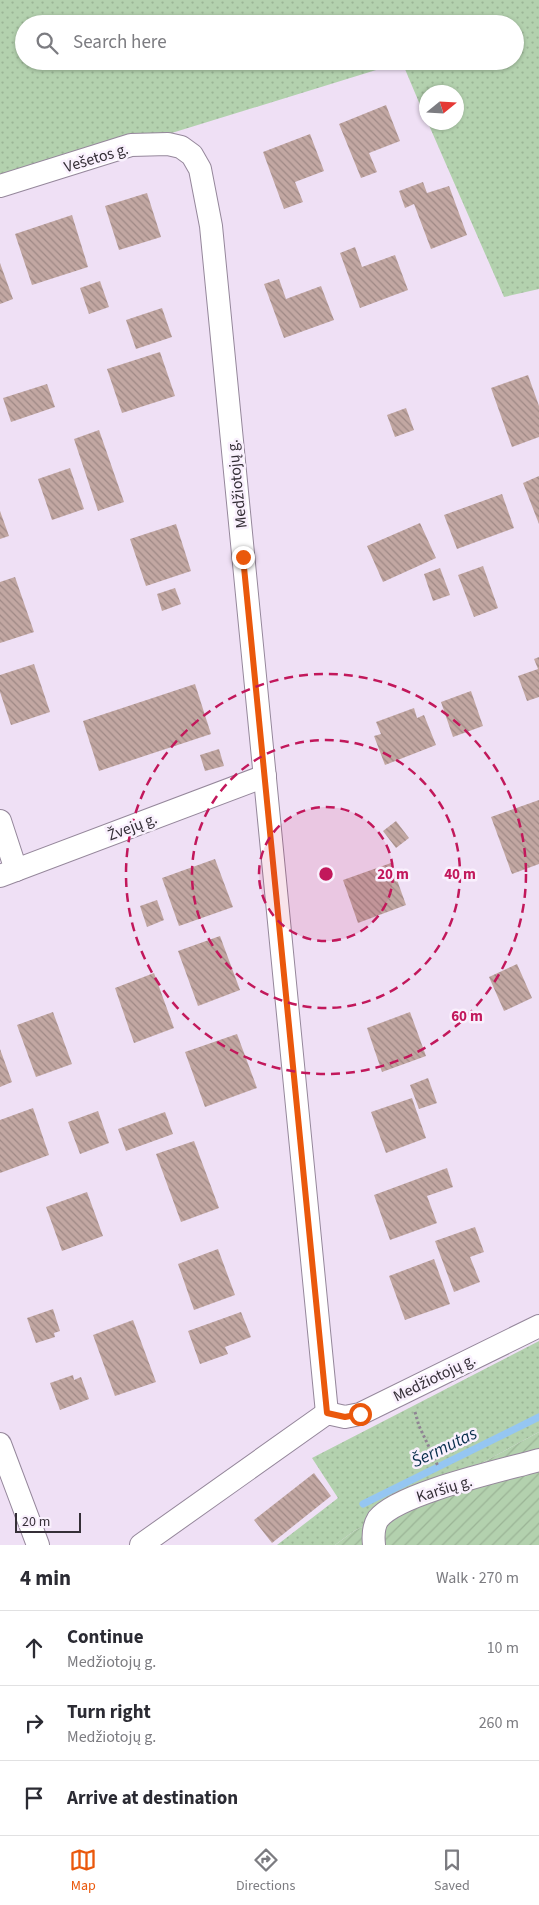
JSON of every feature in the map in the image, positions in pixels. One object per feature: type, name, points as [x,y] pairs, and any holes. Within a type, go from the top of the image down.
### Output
[{"type":"street","name":"Vešetos g.","points":[[0,186],[131,145],[168,144],[181,147],[192,155]]},
{"type":"street","name":"Medžiotojų g.","points":[[192,155],[200,169],[211,226],[327,1413],[345,1417],[360,1414],[539,1326]]},
{"type":"street","name":"Žvejų g.","points":[[8,873],[265,776]]},
{"type":"street","points":[[0,821],[8,873]]},
{"type":"street","points":[[141,1545],[327,1413]]},
{"type":"street","points":[[0,1444],[38,1545]]},
{"type":"street","name":"Karšių g.","points":[[374,1544],[373,1532],[377,1520],[389,1509],[402,1502],[436,1490],[539,1460]]},
{"type":"path","points":[[409,1389],[420,1426],[434,1458]]},
{"type":"green space","points":[[0,0],[539,0],[539,289],[504,297],[431,130],[464,130],[464,85],[419,85],[419,102],[405,70],[524,70],[524,15],[15,15],[15,70],[376,70],[0,186]]},
{"type":"green space","points":[[539,1341],[539,1432],[354,1531],[335,1545],[277,1545],[338,1498],[312,1458]]},
{"type":"green space","points":[[539,1432],[539,1545],[335,1545],[354,1531]]},
{"type":"building","points":[[386,105],[400,141],[369,153],[377,172],[361,178],[339,124]]},
{"type":"building","points":[[310,134],[324,171],[295,182],[303,202],[284,209],[263,152]]},
{"type":"building","points":[[423,182],[427,193],[449,186],[467,235],[431,249],[414,204],[405,208],[399,191]]},
{"type":"building","points":[[147,193],[161,237],[119,250],[105,206]]},
{"type":"building","points":[[72,215],[88,267],[32,285],[15,234]]},
{"type":"building","points":[[355,247],[362,267],[395,255],[408,290],[360,308],[340,253]]},
{"type":"building","points":[[0,263],[13,299],[0,304]]},
{"type":"building","points":[[279,279],[286,299],[321,286],[334,320],[284,338],[264,284]]},
{"type":"building","points":[[100,281],[109,307],[89,314],[80,288]]},
{"type":"building","points":[[162,308],[172,337],[136,349],[126,320]]},
{"type":"building","points":[[160,352],[175,396],[122,413],[107,369]]},
{"type":"building","points":[[528,375],[539,406],[539,437],[512,447],[491,388]]},
{"type":"building","points":[[47,384],[55,407],[11,422],[3,398]]},
{"type":"building","points":[[406,408],[414,430],[395,437],[387,415]]},
{"type":"building","points":[[99,430],[124,502],[98,511],[74,439]]},
{"type":"building","points":[[70,468],[84,509],[52,520],[38,479]]},
{"type":"building","points":[[539,476],[539,524],[523,483]]},
{"type":"building","points":[[502,494],[514,528],[457,549],[444,515]]},
{"type":"building","points":[[0,511],[9,536],[0,539]]},
{"type":"building","points":[[420,523],[436,558],[383,582],[367,546]]},
{"type":"building","points":[[176,524],[191,571],[146,586],[130,539]]},
{"type":"building","points":[[483,566],[498,608],[474,617],[458,575]]},
{"type":"building","points":[[440,568],[450,595],[433,601],[424,574]]},
{"type":"building","points":[[15,577],[34,632],[0,643],[0,582]]},
{"type":"building","points":[[175,588],[181,604],[162,611],[157,594]]},
{"type":"building","points":[[539,657],[539,697],[527,701],[518,676],[538,669],[534,659]]},
{"type":"building","points":[[34,664],[50,712],[11,725],[0,692],[0,675]]},
{"type":"building","points":[[195,684],[211,734],[99,771],[83,721]]},
{"type":"building","points":[[471,691],[483,726],[453,737],[441,702]]},
{"type":"building","points":[[414,708],[417,718],[424,715],[436,745],[385,765],[374,736],[381,734],[376,722]]},
{"type":"building","points":[[219,749],[224,766],[205,771],[200,755]]},
{"type":"building","points":[[539,800],[539,864],[512,874],[491,817]]},
{"type":"building","points":[[396,821],[409,838],[396,848],[383,831]]},
{"type":"building","points":[[215,859],[233,907],[179,926],[162,878]]},
{"type":"building","points":[[391,863],[406,905],[358,923],[343,880]]},
{"type":"building","points":[[157,900],[164,920],[147,927],[140,906]]},
{"type":"building","points":[[220,936],[240,990],[198,1006],[178,951]]},
{"type":"building","points":[[517,964],[532,998],[504,1011],[489,977]]},
{"type":"building","points":[[154,973],[174,1028],[134,1043],[115,988]]},
{"type":"building","points":[[53,1012],[72,1064],[36,1077],[17,1025]]},
{"type":"building","points":[[410,1012],[426,1056],[382,1072],[367,1028]]},
{"type":"building","points":[[237,1034],[257,1088],[205,1107],[185,1052]]},
{"type":"building","points":[[0,1049],[12,1082],[0,1087]]},
{"type":"building","points":[[428,1078],[437,1103],[419,1109],[410,1085]]},
{"type":"building","points":[[412,1098],[426,1138],[386,1153],[371,1112]]},
{"type":"building","points":[[33,1108],[49,1155],[0,1173],[0,1120]]},
{"type":"building","points":[[98,1111],[109,1143],[80,1154],[68,1122]]},
{"type":"building","points":[[165,1112],[173,1134],[126,1151],[118,1129]]},
{"type":"building","points":[[194,1141],[219,1208],[181,1222],[156,1154]]},
{"type":"building","points":[[447,1168],[453,1187],[427,1196],[437,1223],[390,1240],[374,1195]]},
{"type":"building","points":[[87,1192],[103,1236],[62,1251],[46,1207]]},
{"type":"building","points":[[475,1227],[484,1252],[470,1257],[480,1282],[454,1292],[435,1241]]},
{"type":"building","points":[[218,1249],[235,1295],[194,1310],[178,1264]]},
{"type":"building","points":[[434,1259],[450,1304],[405,1320],[389,1276]]},
{"type":"building","points":[[53,1309],[60,1331],[54,1333],[55,1337],[36,1343],[27,1318]]},
{"type":"building","points":[[241,1312],[251,1337],[225,1347],[228,1354],[200,1364],[188,1331]]},
{"type":"building","points":[[133,1320],[156,1382],[115,1396],[93,1335]]},
{"type":"building","points":[[73,1375],[74,1380],[81,1377],[89,1399],[60,1410],[50,1383]]},
{"type":"building","points":[[314,1473],[331,1496],[272,1543],[254,1520]]},
{"type":"waterway","name":"Šermutas","points":[[363,1504],[539,1417]]},
{"type":"route","points":[[243,557],[327,1413],[345,1417],[360,1414]]}]
